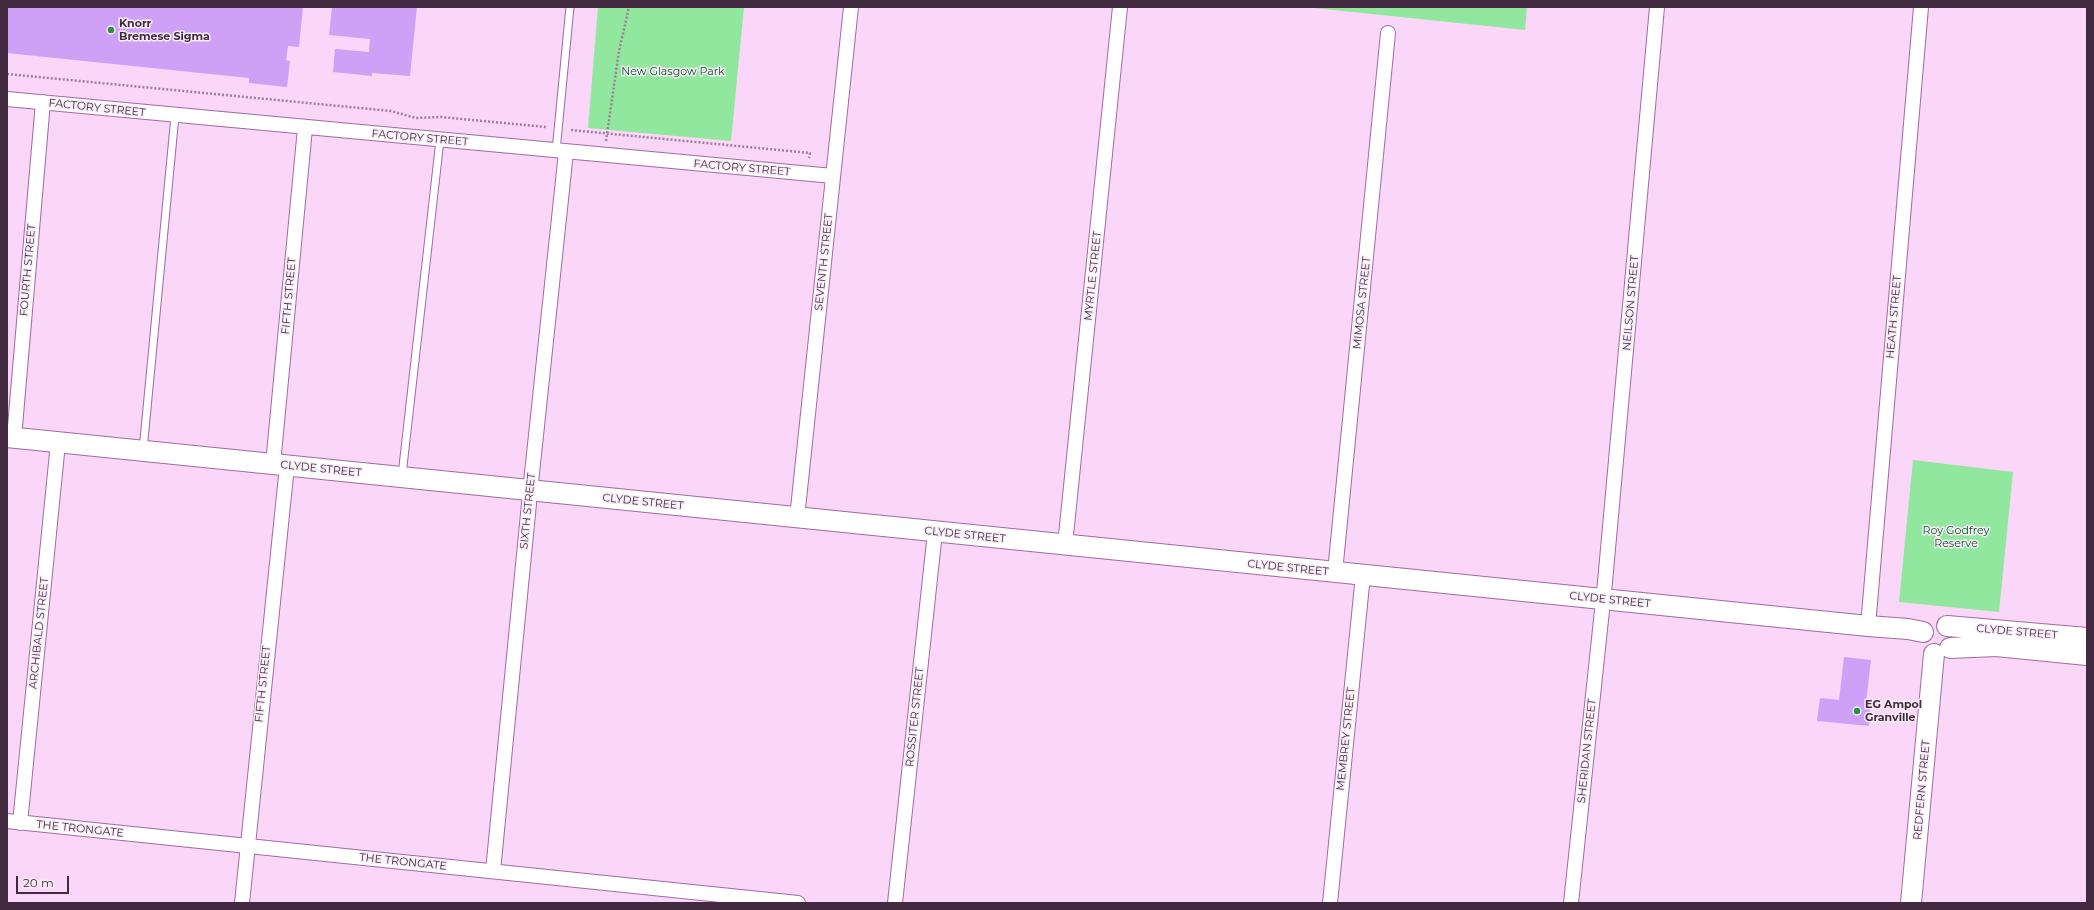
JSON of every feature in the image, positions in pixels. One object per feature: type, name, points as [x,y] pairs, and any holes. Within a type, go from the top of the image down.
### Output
[{"type":"main road","name":"CLYDE STREET","points":[[10,438],[1908,629],[1923,632]]},
{"type":"main road","points":[[1939,622],[1948,626],[1953,638],[1942,651],[1925,648],[1923,643],[1923,632],[1926,628],[1939,622]]},
{"type":"main road","name":"CLYDE STREET","points":[[1948,626],[2087,638]]},
{"type":"main road","name":"CLYDE STREET","points":[[1942,651],[1996,646],[2087,655]]},
{"type":"main road","name":"REDFERN STREET","points":[[1911,903],[1942,651]]},
{"type":"street","name":"SEVENTH STREET","points":[[797,518],[850,7]]},
{"type":"street","name":"MYRTLE STREET","points":[[1065,545],[1120,7]]},
{"type":"street","name":"NEILSON STREET","points":[[1604,599],[1658,7]]},
{"type":"street","name":"HEATH STREET","points":[[1868,626],[1921,7]]},
{"type":"street","name":"MIMOSA STREET","points":[[1335,572],[1388,33]]},
{"type":"street","name":"FACTORY STREET","points":[[7,99],[561,152],[833,176]]},
{"type":"street","name":"FOURTH STREET","points":[[10,438],[43,102]]},
{"type":"street","name":"FIFTH STREET","points":[[242,903],[280,465],[305,128]]},
{"type":"street","name":"SIXTH STREET","points":[[493,871],[561,152]]},
{"type":"street","name":"ARCHIBALD STREET","points":[[14,822],[58,443]]},
{"type":"street","name":"ROSSITER STREET","points":[[896,903],[935,532]]},
{"type":"street","name":"MEMBREY STREET","points":[[1330,903],[1363,575]]},
{"type":"street","name":"SHERIDAN STREET","points":[[1571,903],[1604,599]]},
{"type":"street","name":"THE TRONGATE","points":[[14,822],[493,871],[707,898],[798,903]]},
{"type":"lane","points":[[561,152],[558,129],[570,7]]},
{"type":"lane","points":[[143,451],[175,116]]},
{"type":"lane","points":[[402,478],[440,140]]},
{"type":"path","points":[[604,156],[619,51],[629,7]]},
{"type":"path","points":[[7,74],[391,111],[416,118],[441,118],[810,153],[808,174]]},
{"type":"green space","name":"New Glasgow Park","points":[[598,7],[744,7],[731,141],[588,128]]},
{"type":"green space","points":[[1305,7],[1527,7],[1525,30]]},
{"type":"green space","name":"Roy Godfrey Reserve","points":[[1913,460],[2013,472],[1999,612],[1899,602]]},
{"type":"building","name":"Knorr Bremese Sigma","points":[[7,7],[303,7],[299,47],[288,46],[286,60],[290,61],[287,87],[249,83],[249,78],[7,53]]},
{"type":"building","points":[[332,7],[417,7],[410,76],[372,73],[372,76],[333,72],[335,49],[369,52],[370,39],[329,35]]},
{"type":"building","points":[[1844,657],[1871,660],[1866,703],[1871,703],[1869,726],[1817,721],[1820,698],[1839,700]]},
{"type":"place","name":"Knorr Bremese Sigma","points":[[111,30]]},
{"type":"place","name":"EG Ampol Granville","points":[[1857,711]]}]
